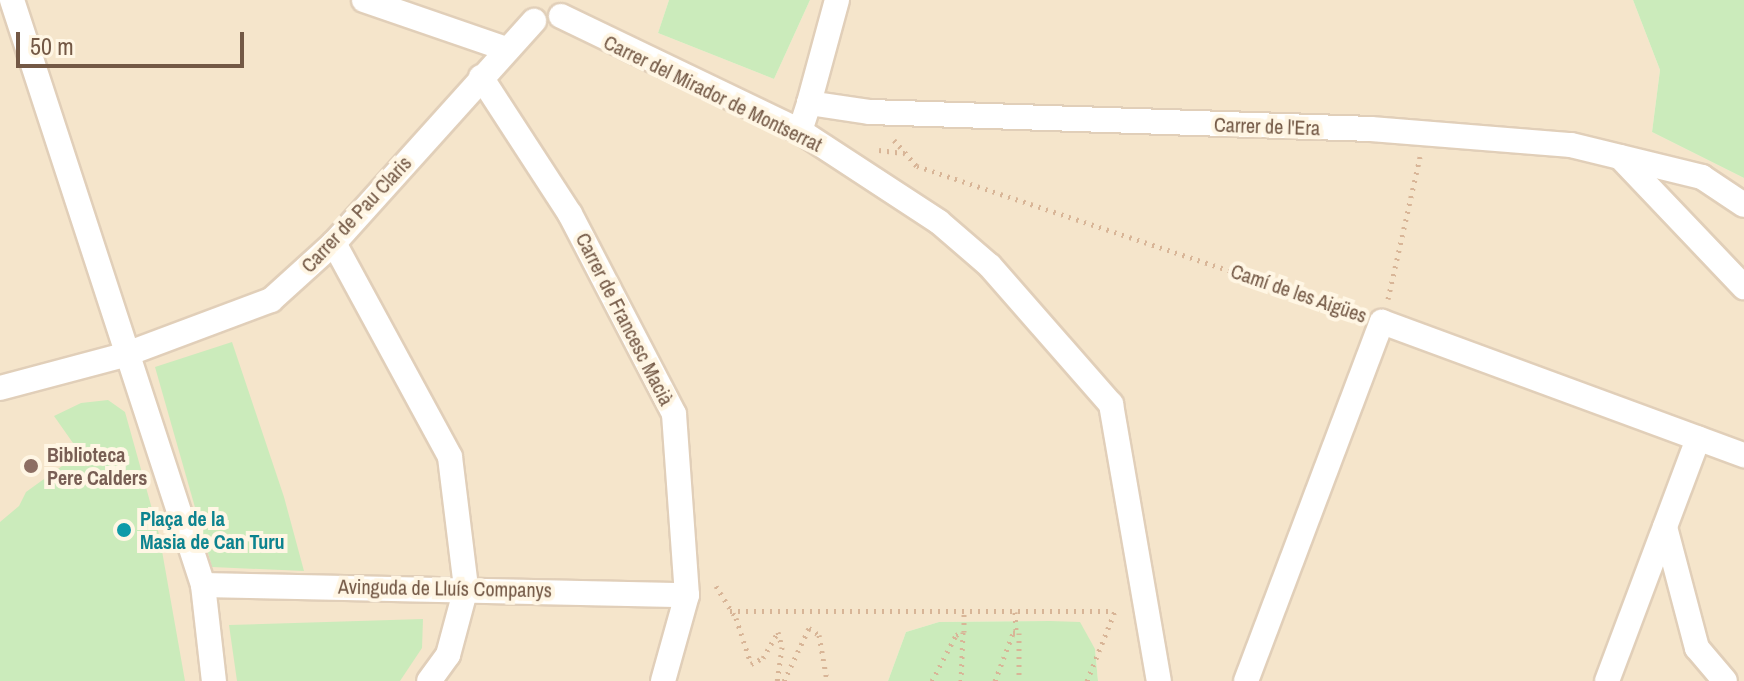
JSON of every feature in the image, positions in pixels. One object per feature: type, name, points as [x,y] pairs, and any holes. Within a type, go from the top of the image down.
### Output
[{"type":"street","points":[[12,0],[124,355],[203,585],[214,681]]},
{"type":"street","points":[[364,0],[506,49]]},
{"type":"street","points":[[800,131],[837,0]]},
{"type":"street","points":[[531,10],[550,24],[562,8]]},
{"type":"street","name":"Carrer del Mirador de Montserrat","points":[[562,8],[800,131],[939,222],[990,266],[1111,404],[1159,681]]},
{"type":"street","name":"Carrer de Pau Claris","points":[[0,388],[124,355],[271,300],[334,243],[506,49],[531,10]]},
{"type":"street","name":"Carrer de Francesc Macià","points":[[481,77],[570,214],[674,414],[687,595],[663,681]]},
{"type":"street","name":"Carrer de l'Era","points":[[809,103],[870,112],[1425,134],[1571,145],[1702,177],[1744,205]]},
{"type":"street","points":[[1620,157],[1744,287]]},
{"type":"street","points":[[334,243],[450,457],[466,588],[448,655],[429,681]]},
{"type":"street","points":[[1246,681],[1382,322]]},
{"type":"street","name":"Camí de les Aigües","points":[[1382,322],[1744,455]]},
{"type":"street","points":[[1607,681],[1698,439]]},
{"type":"street","points":[[1665,527],[1697,648],[1725,681]]},
{"type":"street","name":"Avinguda de Lluís Companys","points":[[203,585],[466,588],[687,595]]},
{"type":"path","name":"Camí de les Aigües","points":[[870,112],[917,166],[1382,322]]},
{"type":"path","points":[[1382,322],[1425,134]]},
{"type":"path","points":[[712,577],[730,611],[751,664],[763,658],[778,632],[782,647],[777,681]]},
{"type":"path","points":[[730,611],[1114,611],[1126,605]]},
{"type":"path","points":[[1087,681],[1114,611]]},
{"type":"path","points":[[1015,612],[1019,681]]},
{"type":"path","points":[[961,681],[964,613]]},
{"type":"path","points":[[784,681],[809,628],[819,635],[827,681]]},
{"type":"path","points":[[932,681],[956,635],[963,633]]},
{"type":"path","points":[[995,681],[1016,633]]},
{"type":"shaded area","points":[[0,0],[669,0],[658,33],[774,79],[810,0],[1633,0],[1660,70],[1652,132],[1744,178],[1744,681],[1098,681],[1095,649],[1050,621],[939,622],[906,632],[888,681],[0,681]]},
{"type":"green space","points":[[669,0],[810,0],[774,79],[658,33]]},
{"type":"green space","points":[[1633,0],[1744,0],[1744,178],[1652,132],[1660,70]]},
{"type":"green space","points":[[232,342],[284,497],[304,571],[212,567],[155,367]]},
{"type":"green space","name":"Plaça de la Masia de Can Turu","points":[[108,400],[125,412],[159,534],[185,681],[0,681],[0,522],[19,506],[26,492],[80,453],[54,416],[81,403]]},
{"type":"green space","points":[[423,619],[422,648],[400,681],[237,681],[229,625]]},
{"type":"green space","points":[[939,622],[1080,622],[1095,649],[1098,681],[888,681],[906,632]]},
{"type":"place","name":"Biblioteca Pere Calders","points":[[31,466]]},
{"type":"place","name":"Plaça de la Masia de Can Turu","points":[[124,530]]}]
